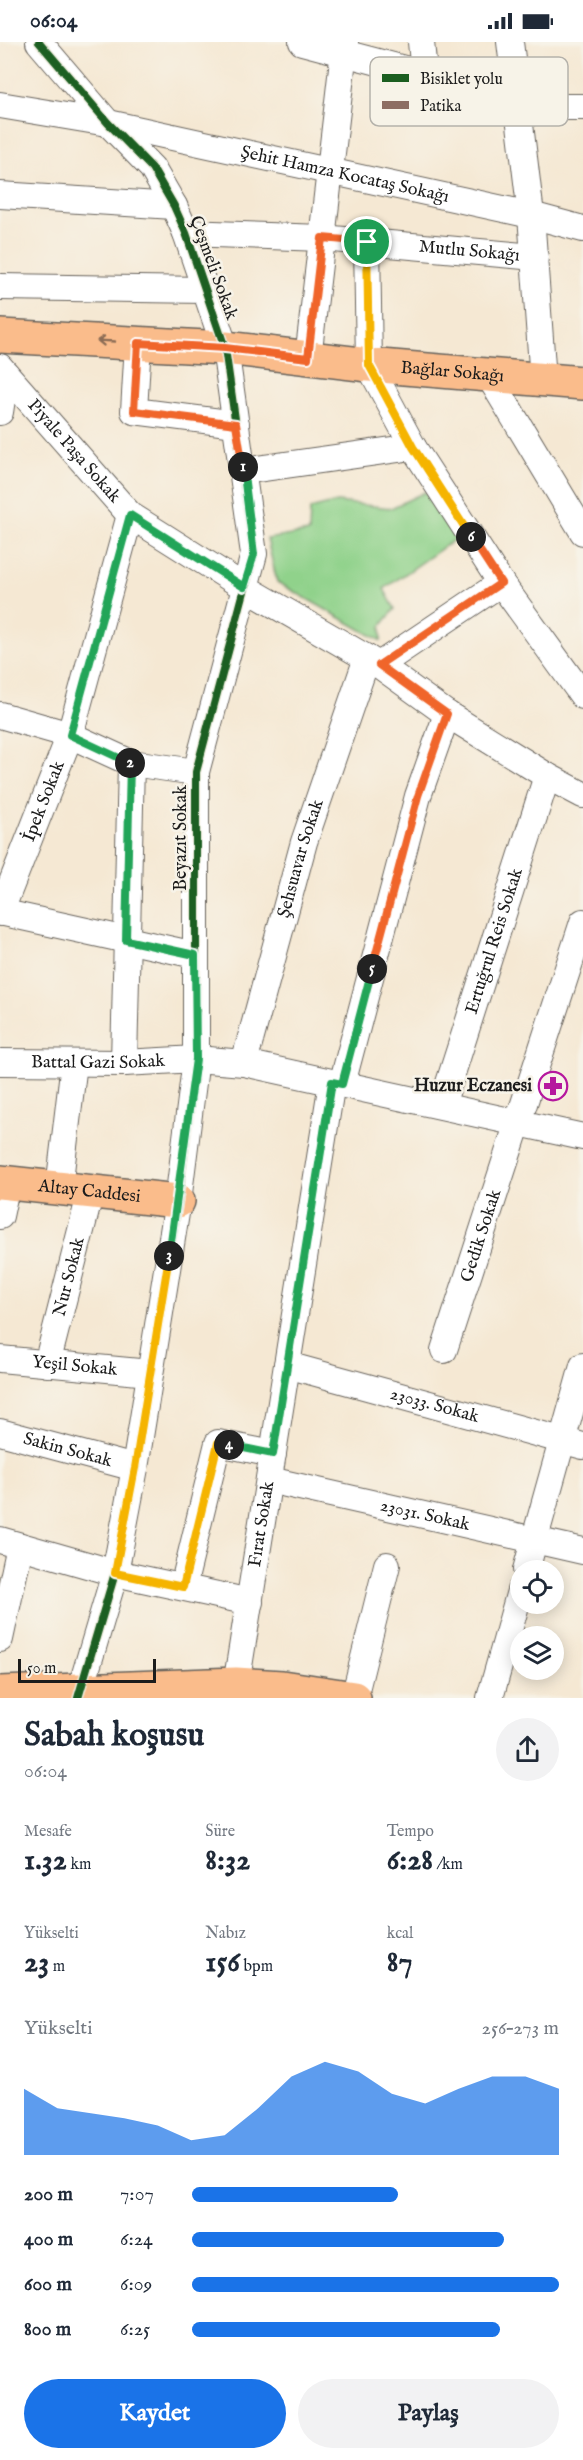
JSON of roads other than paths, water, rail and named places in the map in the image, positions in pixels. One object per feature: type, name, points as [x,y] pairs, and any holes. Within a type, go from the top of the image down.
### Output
[{"type":"main road","name":"Bağlar Sokağı","points":[[0,336],[225,348],[369,365],[583,383]]},
{"type":"main road","name":"Altay Caddesi","points":[[4,1183],[178,1201]]},
{"type":"main road","points":[[0,1693],[235,1691],[282,1687],[354,1698]]},
{"type":"street","name":"Çeşmeli Sokak","points":[[39,42],[108,123],[152,168],[174,206],[186,233],[225,348],[254,554],[244,587]]},
{"type":"street","points":[[302,42],[345,47],[375,57]]},
{"type":"street","points":[[421,42],[422,57]]},
{"type":"street","points":[[510,42],[512,57]]},
{"type":"street","points":[[308,358],[345,47]]},
{"type":"street","name":"Şehit Hamza Kocataş Sokağı","points":[[0,105],[108,123],[531,215],[583,229]]},
{"type":"street","points":[[520,126],[535,257],[543,380]]},
{"type":"street","points":[[0,195],[174,206]]},
{"type":"street","name":"Mutlu Sokağı","points":[[186,233],[322,238],[535,257]]},
{"type":"street","points":[[367,242],[369,365],[413,447],[501,583],[583,696]]},
{"type":"street","points":[[0,287],[206,290]]},
{"type":"street","points":[[138,343],[134,411],[236,424]]},
{"type":"street","points":[[0,412],[3,371]]},
{"type":"street","name":"Piyale Paşa Sokak","points":[[3,371],[130,515],[244,587],[373,662],[447,714],[547,776],[583,795]]},
{"type":"street","points":[[489,376],[583,532]]},
{"type":"street","points":[[243,471],[413,447]]},
{"type":"street","name":"İpek Sokak","points":[[0,913],[70,735],[130,515]]},
{"type":"street","points":[[373,662],[501,583]]},
{"type":"street","name":"Beyazıt Sokak","points":[[79,1694],[115,1573],[135,1468],[178,1201],[196,1059],[196,772],[244,587]]},
{"type":"street","name":"Şehsuavar Sokak","points":[[244,1063],[304,842],[373,662]]},
{"type":"street","name":"Fırat Sokak","points":[[235,1691],[287,1365],[337,1083],[418,796],[447,714]]},
{"type":"street","points":[[0,715],[70,735],[130,763],[196,772]]},
{"type":"street","points":[[124,1063],[130,763]]},
{"type":"street","name":"Ertuğrul Reis Sokak","points":[[442,1105],[547,776]]},
{"type":"street","points":[[0,913],[195,955]]},
{"type":"street","name":"Gedik Sokak","points":[[444,1350],[583,922]]},
{"type":"street","name":"Battal Gazi Sokak","points":[[0,1062],[124,1063],[196,1059],[244,1063],[583,1137]]},
{"type":"street","name":"Nur Sokak","points":[[47,1364],[75,1189],[74,1063]]},
{"type":"street","points":[[0,1216],[4,1183]]},
{"type":"street","name":"Yeşil Sokak","points":[[0,1359],[150,1373]]},
{"type":"street","name":"23033. Sokak","points":[[287,1365],[573,1443]]},
{"type":"street","points":[[529,1560],[573,1443],[583,1366]]},
{"type":"street","name":"Sakin Sokak","points":[[0,1432],[135,1468]]},
{"type":"street","points":[[183,1587],[218,1443],[273,1454]]},
{"type":"street","name":"23031. Sokak","points":[[269,1480],[583,1551]]},
{"type":"street","points":[[0,1639],[10,1543],[115,1573],[250,1602]]},
{"type":"street","points":[[354,1698],[387,1565]]},
{"type":"street","points":[[490,1698],[513,1614]]},
{"type":"place","name":"Huzur Eczanesi","points":[[553,1086]]}]
